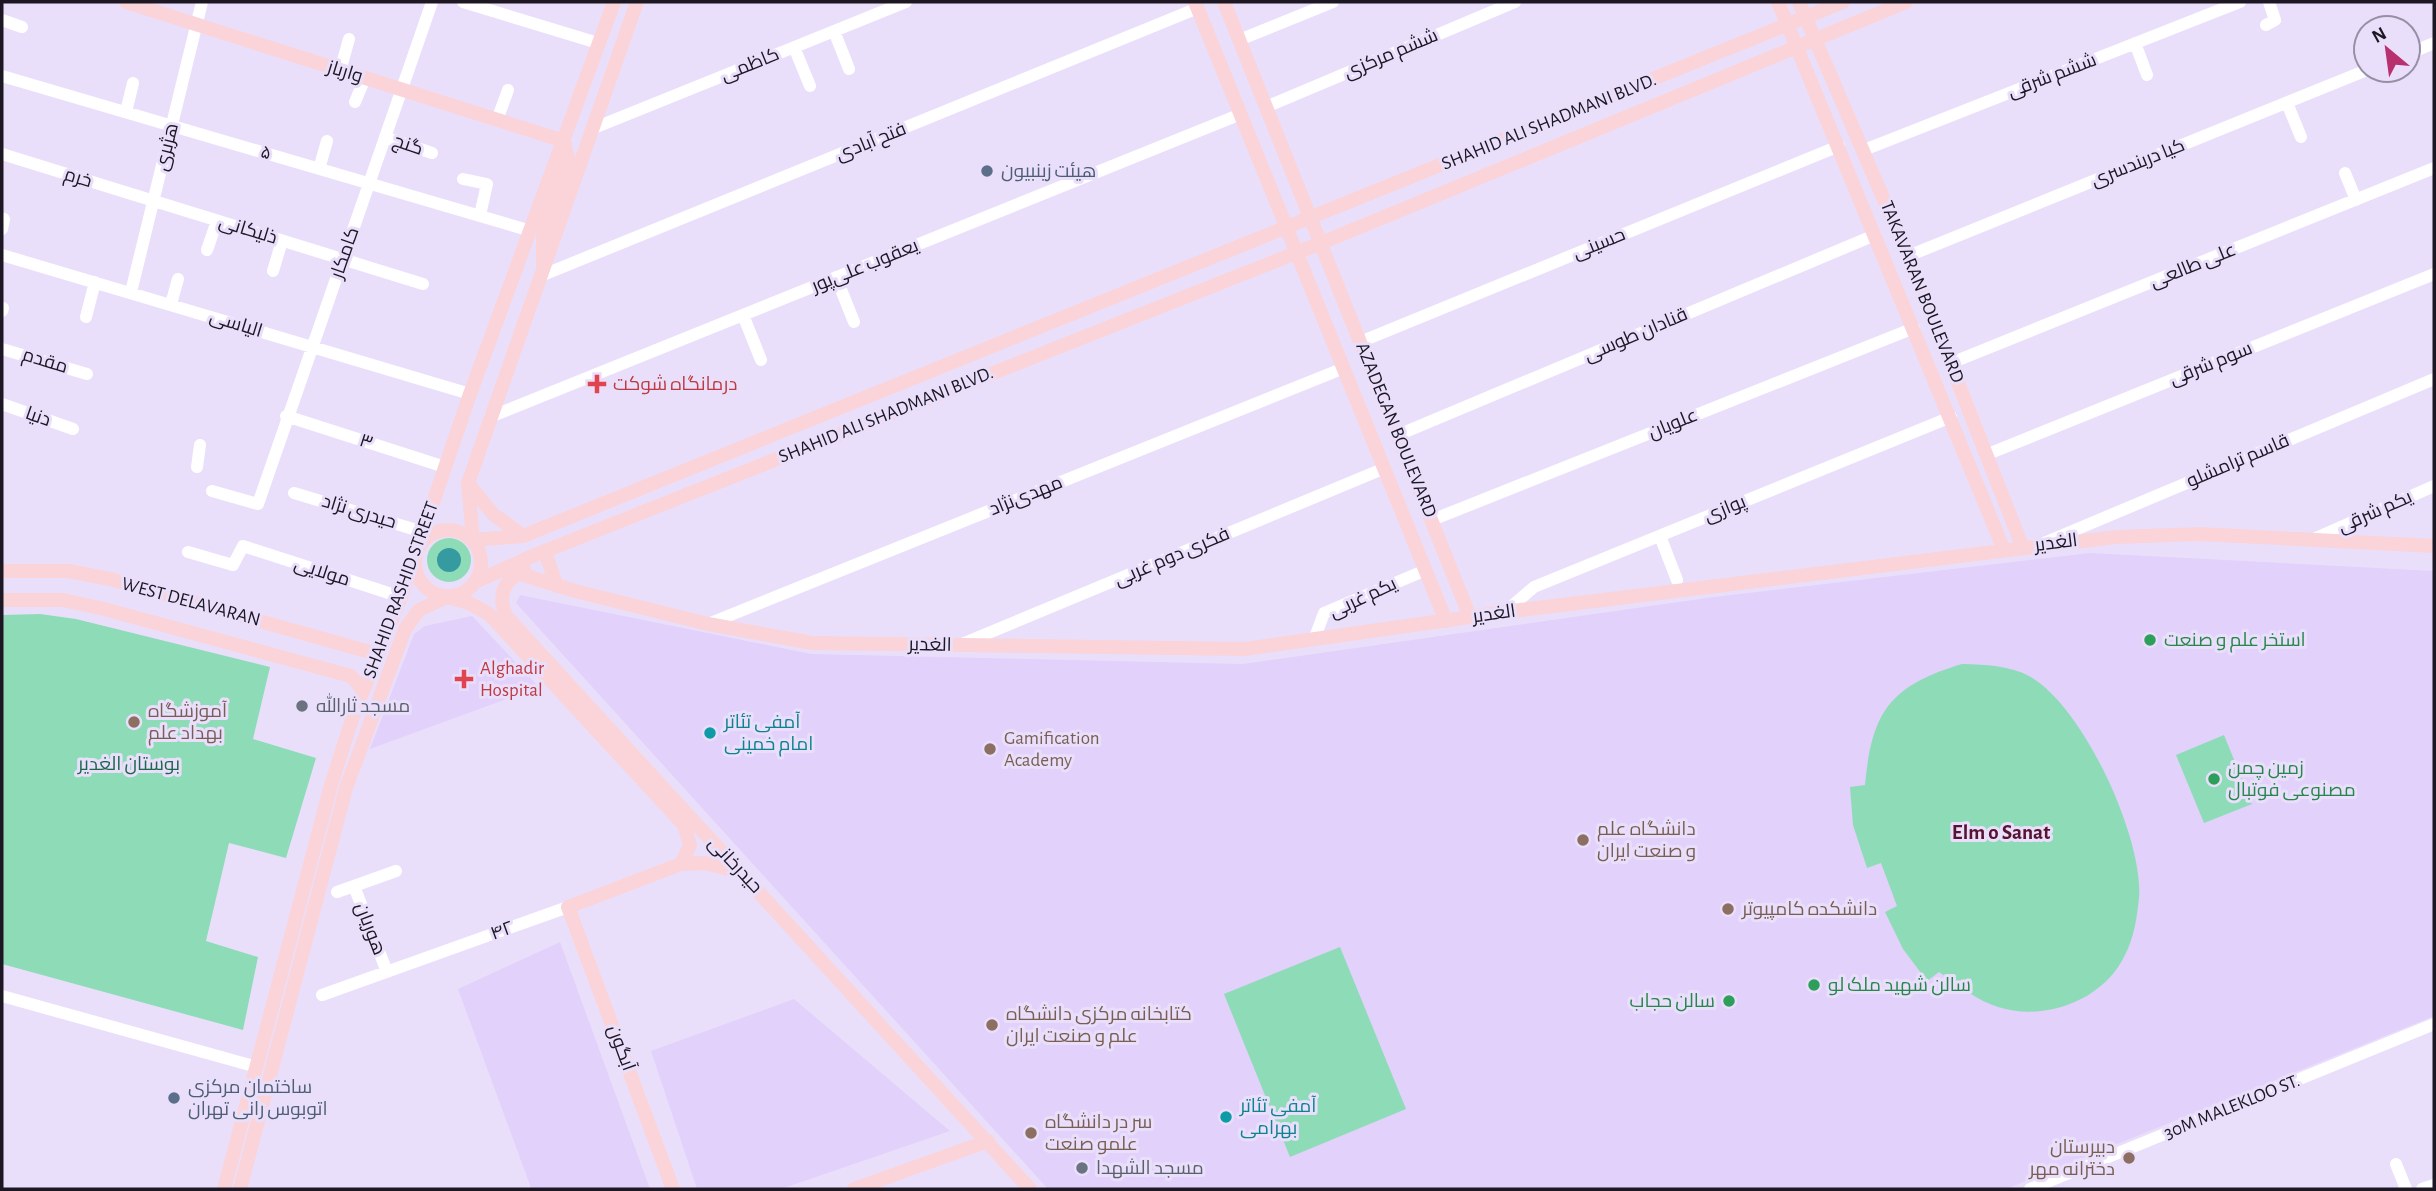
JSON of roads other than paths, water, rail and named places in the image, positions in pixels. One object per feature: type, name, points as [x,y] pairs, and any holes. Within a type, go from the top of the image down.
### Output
[{"type":"main road","name":"وارباز","points":[[126,2],[564,141]]},
{"type":"main road","name":"SHAHID RASHID STREET","points":[[224,1189],[331,785],[363,690],[401,597],[470,394],[614,2]]},
{"type":"main road","name":"SHAHID RASHID STREET","points":[[473,540],[468,483],[637,2]]},
{"type":"main road","points":[[1224,2],[1311,219]]},
{"type":"main road","points":[[1777,2],[1787,25]]},
{"type":"main road","points":[[1799,2],[1805,17],[1843,2]]},
{"type":"main road","points":[[1814,38],[1906,2]]},
{"type":"main road","points":[[1197,5],[1288,228]]},
{"type":"main road","name":"SHAHID ALI SHADMANI BLVD.","points":[[473,540],[518,537],[1311,219],[1805,17]]},
{"type":"main road","name":"TAKAVARAN BOULEVARD","points":[[1805,17],[1864,150],[1988,454],[2015,548]]},
{"type":"main road","name":"TAKAVARAN BOULEVARD","points":[[1787,25],[1951,417],[2015,548]]},
{"type":"main road","name":"SHAHID ALI SHADMANI BLVD.","points":[[477,581],[519,567],[558,545],[1321,243],[1814,38]]},
{"type":"main road","points":[[576,106],[586,114],[599,113]]},
{"type":"main road","points":[[543,275],[543,235],[569,163],[564,141]]},
{"type":"main road","name":"AZADEGAN BOULEVARD","points":[[1311,219],[1470,617]]},
{"type":"main road","name":"AZADEGAN BOULEVARD","points":[[1288,228],[1446,621]]},
{"type":"main road","points":[[468,483],[493,514],[518,537],[512,551],[519,567],[546,555],[558,545]]},
{"type":"main road","points":[[441,530],[458,531],[473,540],[482,564],[477,581],[469,590],[447,597],[437,595],[421,583],[416,573],[416,553],[425,538],[441,530]]},
{"type":"main road","name":"الغدیر","points":[[519,567],[557,586],[708,624],[812,643],[1245,649],[1505,612],[2042,544],[2200,534],[2434,546]]},
{"type":"main road","points":[[546,555],[557,586]]},
{"type":"main road","name":"حیدرخانی","points":[[519,567],[502,590],[500,601],[506,616],[1030,1189]]},
{"type":"main road","name":"WEST DELAVARAN","points":[[2,571],[68,571],[110,579],[377,654]]},
{"type":"main road","name":"SHAHID RASHID STREET","points":[[240,1189],[346,788],[371,715],[411,618],[419,610],[447,597]]},
{"type":"main road","name":"حیدرخانی","points":[[447,597],[469,603],[489,614],[684,825],[690,845],[681,864]]},
{"type":"main road","name":"WEST DELAVARAN","points":[[2,600],[63,600],[104,609],[351,676],[363,690]]},
{"type":"main road","points":[[681,864],[705,863],[742,873]]},
{"type":"main road","name":"۴۲","points":[[568,907],[681,864]]},
{"type":"main road","name":"آبگون","points":[[568,907],[673,1189]]},
{"type":"main road","points":[[854,1189],[988,1141]]},
{"type":"street","name":"هژبری","points":[[131,292],[202,2]]},
{"type":"street","name":"کامکار","points":[[212,491],[258,504],[286,416],[432,2]]},
{"type":"street","name":"کاظمی","points":[[594,128],[906,2]]},
{"type":"street","points":[[1239,40],[1333,2]]},
{"type":"street","name":"ششم مرکزی","points":[[1266,107],[1515,2]]},
{"type":"street","name":"ششم شرقی","points":[[1864,150],[2240,2]]},
{"type":"street","points":[[2266,25],[2275,20],[2269,2]]},
{"type":"street","points":[[468,3],[598,43]]},
{"type":"street","name":"فتح آبادی","points":[[543,275],[1197,5]]},
{"type":"street","points":[[2,20],[22,27]]},
{"type":"street","points":[[834,31],[849,69]]},
{"type":"street","points":[[340,71],[349,39]]},
{"type":"street","points":[[2135,43],[2147,75]]},
{"type":"street","points":[[794,47],[810,86]]},
{"type":"street","name":"۵","points":[[2,76],[531,231]]},
{"type":"street","name":"کیا دربندسری","points":[[1908,256],[2352,76]]},
{"type":"street","points":[[355,102],[365,78]]},
{"type":"street","points":[[126,113],[133,83]]},
{"type":"street","points":[[497,120],[508,90]]},
{"type":"street","points":[[2287,103],[2301,137]]},
{"type":"street","name":"یعقوب علی‌پور","points":[[490,417],[1241,114]]},
{"type":"street","name":"گنج","points":[[385,137],[432,153]]},
{"type":"street","points":[[319,169],[327,141]]},
{"type":"street","name":"حسینی","points":[[1360,342],[1839,146]]},
{"type":"street","name":"خرم","points":[[2,154],[154,201]]},
{"type":"street","name":"علی طالعی","points":[[1951,363],[2434,168]]},
{"type":"street","points":[[2345,173],[2356,200]]},
{"type":"street","points":[[463,179],[487,184],[480,215]]},
{"type":"street","name":"ذلیکانی","points":[[154,201],[423,285]]},
{"type":"street","points":[[207,250],[216,221]]},
{"type":"street","name":"قنادان طوسی","points":[[1398,435],[1875,235]]},
{"type":"street","points":[[273,271],[282,241]]},
{"type":"street","name":"الیاسی","points":[[2,255],[470,394]]},
{"type":"street","name":"سوم شرقی","points":[[1988,454],[2434,274]]},
{"type":"street","points":[[836,277],[855,322]]},
{"type":"street","points":[[171,304],[178,279]]},
{"type":"street","points":[[86,317],[95,282]]},
{"type":"street","points":[[743,315],[761,360]]},
{"type":"street","name":"علویان","points":[[1432,520],[1914,328]]},
{"type":"street","name":"مقدم","points":[[2,349],[87,374]]},
{"type":"street","name":"مهدی‌نژاد","points":[[708,624],[1344,368]]},
{"type":"street","name":"قاسم ترامشلو","points":[[2042,544],[2434,379]]},
{"type":"street","name":"دنیا","points":[[2,404],[73,429]]},
{"type":"street","name":"۳","points":[[286,416],[445,467]]},
{"type":"street","name":"پوازی","points":[[1505,612],[1534,587],[1951,417]]},
{"type":"street","points":[[197,467],[200,445]]},
{"type":"street","name":"فکری دوم غربی","points":[[959,645],[1385,468]]},
{"type":"street","name":"یکم شرقی","points":[[2316,538],[2434,486]]},
{"type":"street","name":"حیدری نژاد","points":[[294,493],[423,531]]},
{"type":"street","points":[[1660,536],[1677,580]]},
{"type":"street","name":"مولایی","points":[[188,552],[233,565],[243,547],[401,597]]},
{"type":"street","name":"یکم غربی","points":[[1314,640],[1324,613],[1426,570]]},
{"type":"street","name":"هوریان","points":[[337,892],[396,871]]},
{"type":"street","name":"هوریان","points":[[354,886],[387,972]]},
{"type":"street","name":"۴۲","points":[[322,995],[568,907]]},
{"type":"street","points":[[2,996],[257,1067]]},
{"type":"street","name":"30M MALEKLOO ST.","points":[[2030,1189],[2047,1186],[2434,1024]]},
{"type":"street","points":[[2396,1164],[2406,1189]]},
{"type":"street","points":[[2422,1189],[2434,1185]]},
{"type":"place","name":"هیئت زینبیون","points":[[987,171]]},
{"type":"place","name":"درمانگاه شوکت","points":[[597,384]]},
{"type":"place","name":"استخر علم و صنعت","points":[[2150,640]]},
{"type":"place","name":"Alghadir Hospital","points":[[464,679]]},
{"type":"place","name":"مسجد ثارالله","points":[[302,706]]},
{"type":"place","name":"آموزشگاه بهداد علم","points":[[134,722]]},
{"type":"place","name":"آمفی تئاتر امام خمینی","points":[[710,733]]},
{"type":"place","name":"Gamification Academy","points":[[990,749]]},
{"type":"place","name":"زمین چمن مصنوعی فوتبال","points":[[2214,779]]},
{"type":"place","name":"دانشگاه علم و صنعت ایران","points":[[1583,840]]},
{"type":"place","name":"دانشکده کامپیوتر","points":[[1728,909]]},
{"type":"place","name":"سالن شهید ملک لو","points":[[1814,985]]},
{"type":"place","name":"سالن حجاب","points":[[1729,1001]]},
{"type":"place","name":"کتابخانه مرکزی دانشگاه علم و صنعت ایران","points":[[992,1025]]},
{"type":"place","name":"ساختمان مرکزی اتوبوس رانی تهران","points":[[174,1098]]},
{"type":"place","name":"آمفی تئاتر بهرامی","points":[[1226,1117]]},
{"type":"place","name":"سر در دانشگاه علمو صنعت","points":[[1031,1133]]},
{"type":"place","name":"دبیرستان دخترانه مهر","points":[[2129,1158]]},
{"type":"place","name":"مسجد الشهدا","points":[[1082,1168]]},
{"type":"district","name":"Elm o Sanat","points":[[2001,832]]},
{"type":"park label","name":"بوستان الغدیر","points":[[129,764]]}]
